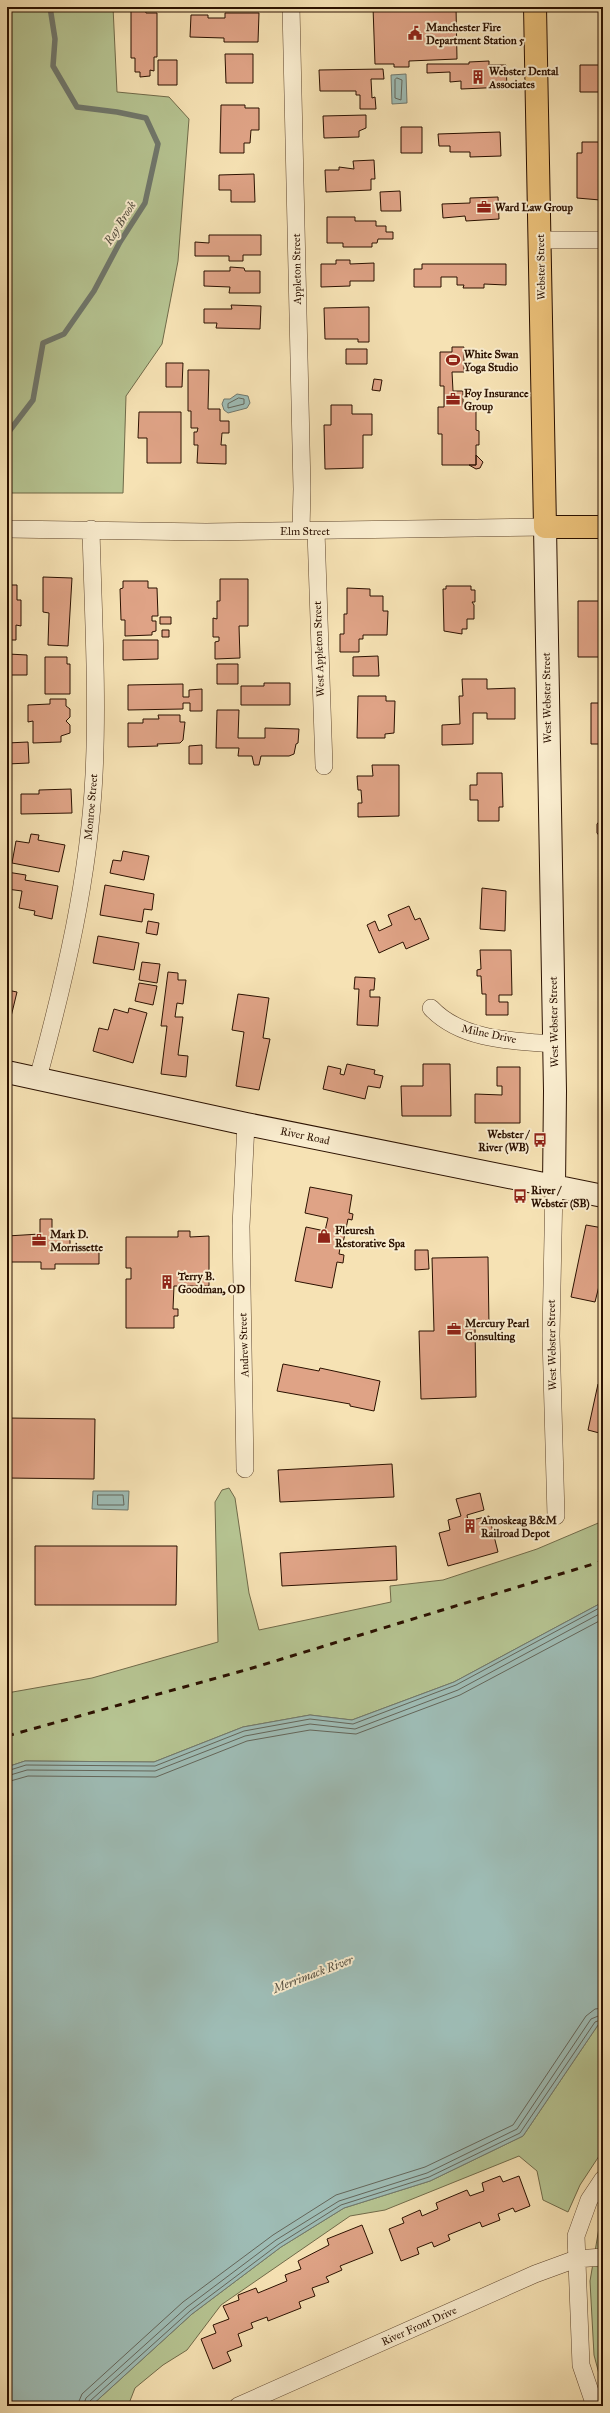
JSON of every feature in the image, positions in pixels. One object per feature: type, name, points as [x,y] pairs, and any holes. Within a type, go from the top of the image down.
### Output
[{"type":"main road","name":"Webster Street","points":[[535,7],[545,527]]},
{"type":"main road","name":"Elm Street","points":[[545,527],[603,527]]},
{"type":"street","name":"Appleton Street","points":[[290,7],[302,482],[309,531]]},
{"type":"street","points":[[540,240],[603,240]]},
{"type":"street","name":"Elm Street","points":[[7,529],[91,529],[206,532],[545,527]]},
{"type":"street","name":"West Webster Street","points":[[545,527],[554,1044],[554,1186],[551,1336],[556,1516]]},
{"type":"street","name":"Monroe Street","points":[[38,1078],[61,994],[75,927],[89,834],[94,775],[96,687],[91,529]]},
{"type":"street","name":"West Appleton Street","points":[[309,531],[324,766]]},
{"type":"street","name":"Milne Drive","points":[[431,1008],[441,1019],[458,1028],[525,1042],[554,1044]]},
{"type":"street","name":"River Road","points":[[7,1072],[246,1124],[603,1196]]},
{"type":"street","name":"Andrew Street","points":[[245,1470],[241,1226],[246,1124]]},
{"type":"street","points":[[595,2406],[581,2365],[576,2236],[581,2217],[589,2200],[603,2179]]},
{"type":"street","name":"River Front Drive","points":[[238,2406],[535,2274],[576,2259],[603,2257]]},
{"type":"green space","points":[[7,7],[113,7],[117,92],[169,97],[189,119],[178,261],[162,344],[126,396],[123,493],[7,493]]},
{"type":"green space","points":[[229,1488],[235,1498],[249,1593],[259,1630],[391,1602],[390,1586],[443,1580],[537,1549],[603,1521],[603,1602],[454,1682],[352,1720],[310,1715],[243,1727],[154,1762],[25,1761],[7,1767],[7,1693],[92,1678],[218,1642],[215,1502],[222,1490]]},
{"type":"green space","points":[[603,2022],[603,2150],[580,2185],[568,2212],[543,2200],[537,2171],[519,2156],[385,2210],[350,2216],[221,2305],[187,2350],[163,2365],[135,2388],[128,2406],[91,2406],[192,2314],[281,2247],[344,2208],[430,2181],[523,2136],[598,2025]]},
{"type":"green space","points":[[601,2216],[603,2216],[603,2389],[594,2355],[590,2281]]},
{"type":"water","points":[[406,74],[407,103],[392,104],[391,75]]},
{"type":"water","points":[[237,394],[248,396],[250,403],[247,408],[228,413],[224,410],[222,404],[224,399],[230,399]]},
{"type":"water","points":[[93,1491],[129,1491],[128,1510],[92,1509]]},
{"type":"water","name":"Merrimack River","points":[[603,1602],[603,2022],[598,2025],[523,2136],[430,2181],[344,2208],[281,2247],[192,2314],[91,2406],[7,2406],[7,1767],[25,1761],[154,1762],[243,1727],[310,1715],[352,1720],[454,1682]]},
{"type":"building","name":"Manchester Fire Department Station 5","points":[[373,7],[456,7],[457,59],[409,61],[409,67],[394,67],[394,64],[375,64]]},
{"type":"building","points":[[131,9],[145,9],[146,13],[157,13],[157,57],[154,57],[154,71],[150,70],[150,76],[140,77],[140,72],[135,72],[135,58],[131,58]]},
{"type":"building","points":[[225,13],[259,13],[258,42],[224,42],[224,38],[190,37],[191,15],[208,15],[208,18],[225,18]]},
{"type":"building","points":[[225,54],[253,54],[253,83],[226,83]]},
{"type":"building","points":[[158,60],[177,60],[177,85],[158,85]]},
{"type":"building","name":"Webster Dental Associates","points":[[489,61],[489,65],[506,65],[507,87],[461,89],[461,81],[450,82],[450,72],[427,73],[427,64],[469,64],[469,62]]},
{"type":"building","points":[[580,65],[603,65],[603,92],[580,92]]},
{"type":"building","points":[[383,69],[384,79],[371,79],[372,98],[375,97],[376,109],[360,109],[360,95],[356,95],[356,91],[320,91],[319,70]]},
{"type":"building","points":[[221,105],[245,105],[245,108],[259,108],[259,130],[251,130],[250,143],[244,143],[244,153],[220,153]]},
{"type":"building","points":[[366,115],[366,128],[359,131],[359,137],[324,138],[323,116]]},
{"type":"building","points":[[401,127],[422,127],[422,153],[401,153]]},
{"type":"building","points":[[500,132],[501,156],[470,157],[470,152],[450,152],[450,146],[439,146],[438,134]]},
{"type":"building","points":[[582,142],[603,142],[603,193],[600,193],[600,200],[577,198],[577,153],[582,153]]},
{"type":"building","points":[[374,160],[375,179],[371,179],[371,190],[326,192],[325,170],[339,170],[339,167],[354,169],[353,161]]},
{"type":"building","points":[[254,174],[255,202],[231,202],[231,190],[219,190],[219,175]]},
{"type":"building","points":[[400,191],[401,211],[381,211],[380,192]]},
{"type":"building","points":[[498,197],[499,219],[466,221],[465,216],[443,218],[442,204],[470,203],[470,198]]},
{"type":"building","points":[[327,217],[355,217],[355,221],[376,221],[376,226],[386,226],[386,232],[393,232],[393,239],[378,239],[377,243],[372,243],[372,247],[343,247],[343,243],[327,243]]},
{"type":"building","points":[[209,235],[261,235],[261,255],[243,255],[243,261],[229,261],[229,256],[195,256],[195,242],[209,243]]},
{"type":"building","points":[[336,260],[350,260],[350,264],[374,263],[374,281],[350,281],[350,286],[321,287],[321,264],[336,264]]},
{"type":"building","points":[[422,264],[506,264],[506,285],[484,284],[484,288],[463,288],[464,285],[457,285],[457,277],[441,277],[441,287],[414,287],[414,269],[422,269]]},
{"type":"building","points":[[230,267],[244,268],[245,271],[260,271],[260,293],[229,293],[230,287],[204,286],[204,271],[230,271]]},
{"type":"building","points":[[231,305],[261,306],[260,329],[216,328],[217,323],[204,323],[204,309],[232,309]]},
{"type":"building","points":[[369,307],[369,342],[358,342],[358,339],[325,339],[324,308]]},
{"type":"building","name":"Foy Insurance Group","points":[[452,347],[464,347],[464,372],[452,372],[453,391],[463,391],[463,407],[476,407],[476,430],[479,431],[479,445],[476,445],[476,465],[442,465],[442,434],[438,434],[438,407],[444,407],[444,386],[440,386],[440,352],[452,352]]},
{"type":"building","points":[[346,349],[367,349],[367,364],[346,364]]},
{"type":"building","points":[[166,363],[183,363],[182,387],[166,387]]},
{"type":"building","points":[[188,370],[209,370],[208,409],[220,409],[220,421],[229,421],[229,433],[222,433],[221,445],[226,445],[226,464],[197,463],[198,445],[194,445],[194,432],[197,432],[198,428],[191,428],[191,411],[188,411]]},
{"type":"building","points":[[374,379],[382,380],[380,391],[372,390]]},
{"type":"building","points":[[331,405],[352,405],[352,414],[372,414],[372,435],[363,435],[363,468],[325,469],[324,425],[331,425]]},
{"type":"building","points":[[139,412],[181,412],[181,463],[147,463],[147,438],[138,438]]},
{"type":"building","points":[[476,455],[483,462],[480,468],[476,469],[469,465],[476,465]]},
{"type":"building","points":[[599,466],[603,466],[603,487],[599,487]]},
{"type":"building","points":[[43,577],[72,578],[68,646],[48,645],[49,613],[43,612]]},
{"type":"building","points":[[220,579],[248,579],[248,626],[239,626],[240,658],[215,659],[215,642],[219,641],[219,637],[213,637],[213,618],[217,619],[217,601],[220,601]]},
{"type":"building","points":[[123,581],[148,581],[148,588],[157,588],[158,616],[152,616],[152,621],[156,621],[156,631],[152,632],[152,635],[125,636],[125,620],[121,620],[120,589],[123,588]]},
{"type":"building","points":[[7,585],[17,585],[17,600],[21,600],[21,626],[16,625],[16,640],[7,640]]},
{"type":"building","points":[[446,586],[471,586],[471,590],[475,590],[475,602],[472,602],[474,605],[474,619],[467,619],[467,629],[462,629],[462,634],[444,631],[443,589],[446,589]]},
{"type":"building","points":[[347,588],[370,589],[370,596],[383,596],[383,611],[388,611],[387,635],[363,635],[363,639],[359,639],[359,652],[340,652],[340,634],[344,634],[344,614],[347,614]]},
{"type":"building","points":[[578,601],[603,601],[603,657],[578,657]]},
{"type":"building","points":[[160,617],[171,617],[171,624],[160,624]]},
{"type":"building","points":[[162,630],[169,630],[169,637],[162,637]]},
{"type":"building","points":[[123,640],[158,640],[158,659],[123,660]]},
{"type":"building","points":[[8,654],[27,655],[27,675],[8,675]]},
{"type":"building","points":[[378,656],[379,676],[353,676],[353,657]]},
{"type":"building","points":[[45,657],[67,657],[67,664],[70,664],[70,694],[45,694]]},
{"type":"building","points":[[217,664],[238,664],[238,684],[217,684]]},
{"type":"building","points":[[462,679],[487,679],[487,689],[515,688],[515,719],[487,719],[487,713],[473,713],[473,744],[442,745],[442,725],[460,724],[459,696],[463,696]]},
{"type":"building","points":[[264,683],[290,683],[290,705],[241,705],[241,686],[264,686]]},
{"type":"building","points":[[183,684],[183,697],[189,697],[189,690],[202,689],[202,711],[190,711],[190,703],[183,703],[183,709],[128,710],[128,685]]},
{"type":"building","points":[[358,696],[386,696],[386,701],[395,701],[394,733],[385,734],[385,738],[357,738]]},
{"type":"building","points":[[50,699],[66,699],[66,706],[70,709],[70,717],[66,721],[70,725],[70,733],[61,736],[61,742],[33,743],[33,721],[28,722],[28,705],[50,704]]},
{"type":"building","points":[[591,703],[603,703],[603,744],[591,744]]},
{"type":"building","points":[[217,710],[239,710],[238,738],[265,738],[265,728],[299,729],[298,743],[296,744],[294,754],[289,756],[261,756],[259,765],[254,765],[252,756],[238,756],[239,748],[216,748]]},
{"type":"building","points":[[158,715],[180,715],[180,722],[185,722],[183,740],[180,743],[157,744],[158,746],[128,747],[128,723],[143,723],[143,719],[159,719]]},
{"type":"building","points":[[28,742],[29,763],[7,764],[7,743]]},
{"type":"building","points":[[202,745],[202,764],[189,764],[189,746]]},
{"type":"building","points":[[372,765],[399,765],[399,816],[358,817],[358,803],[362,803],[361,790],[358,790],[357,776],[373,776]]},
{"type":"building","points":[[477,773],[502,773],[503,807],[499,807],[499,821],[478,821],[478,800],[470,800],[470,785],[477,785]]},
{"type":"building","points":[[71,789],[72,813],[21,814],[21,794],[39,794],[39,790]]},
{"type":"building","points":[[603,817],[603,856],[601,856],[601,838],[597,833],[597,824]]},
{"type":"building","points":[[31,834],[39,835],[38,840],[65,845],[59,872],[12,863],[16,841],[29,843]]},
{"type":"building","points":[[123,851],[149,856],[144,880],[110,873],[113,860],[121,861]]},
{"type":"building","points":[[7,872],[26,875],[25,880],[58,886],[52,919],[34,915],[35,911],[19,908],[22,891],[7,889]]},
{"type":"building","points":[[105,885],[154,894],[152,910],[144,909],[142,922],[100,915]]},
{"type":"building","points":[[482,888],[506,891],[505,931],[480,929]]},
{"type":"building","points":[[409,906],[415,920],[420,918],[429,939],[406,949],[403,942],[379,953],[367,925],[375,921],[379,931],[392,925],[388,915]]},
{"type":"building","points":[[148,921],[159,923],[157,935],[146,933]]},
{"type":"building","points":[[98,936],[139,943],[134,970],[93,963]]},
{"type":"building","points":[[603,939],[603,959],[599,955],[599,943]]},
{"type":"building","points":[[480,950],[511,950],[512,995],[499,995],[499,1002],[508,1002],[508,1015],[486,1015],[486,994],[482,994],[481,976],[477,976],[477,970],[481,969]]},
{"type":"building","points":[[142,962],[160,964],[157,983],[139,980]]},
{"type":"building","points":[[168,972],[178,973],[178,980],[186,980],[183,1004],[177,1003],[175,1017],[183,1017],[178,1055],[188,1056],[186,1077],[161,1074],[167,1026],[161,1026]]},
{"type":"building","points":[[355,977],[375,978],[374,990],[370,990],[370,997],[380,997],[378,1026],[357,1025],[359,989],[354,989]]},
{"type":"building","points":[[139,983],[157,986],[153,1005],[135,1001]]},
{"type":"building","points":[[7,990],[17,992],[9,1025],[7,1025]]},
{"type":"building","points":[[238,994],[269,998],[263,1038],[270,1039],[259,1090],[236,1086],[244,1032],[232,1030]]},
{"type":"building","points":[[129,1008],[147,1013],[133,1063],[93,1051],[99,1028],[108,1030],[114,1009],[128,1013]]},
{"type":"building","points":[[347,1064],[375,1070],[374,1074],[383,1076],[380,1088],[368,1086],[365,1099],[323,1089],[328,1066],[341,1069],[340,1074],[344,1075]]},
{"type":"building","points":[[423,1064],[450,1064],[451,1116],[402,1116],[401,1086],[423,1086]]},
{"type":"building","points":[[497,1067],[520,1067],[520,1123],[475,1123],[475,1094],[502,1095],[502,1086],[497,1086]]},
{"type":"building","points":[[603,1128],[603,1149],[599,1149]]},
{"type":"building","name":"Fleuresh Restorative Spa","points":[[310,1187],[352,1195],[349,1213],[353,1214],[352,1220],[348,1219],[339,1254],[344,1255],[343,1263],[337,1262],[332,1288],[295,1281],[306,1227],[325,1231],[328,1218],[305,1213]]},
{"type":"building","name":"Mark D. Morrissette","points":[[40,1219],[52,1219],[52,1233],[70,1233],[70,1245],[80,1245],[80,1252],[99,1252],[99,1264],[55,1264],[55,1269],[41,1269],[41,1262],[7,1262],[7,1236],[40,1234]]},
{"type":"building","points":[[586,1225],[603,1228],[603,1270],[595,1302],[571,1297]]},
{"type":"building","name":"Terry B. Goodman, OD","points":[[178,1231],[190,1231],[190,1237],[209,1236],[209,1286],[174,1286],[173,1309],[178,1309],[178,1316],[174,1316],[174,1328],[126,1328],[126,1279],[131,1279],[131,1268],[126,1268],[126,1237],[178,1237]]},
{"type":"building","points":[[415,1250],[428,1250],[429,1269],[415,1270]]},
{"type":"building","name":"Mercury Pearl Consulting","points":[[488,1257],[489,1327],[475,1328],[476,1397],[421,1399],[419,1331],[434,1331],[432,1258]]},
{"type":"building","points":[[283,1364],[319,1371],[320,1368],[380,1381],[374,1411],[350,1406],[350,1404],[277,1391]]},
{"type":"building","points":[[598,1384],[603,1385],[603,1434],[588,1430]]},
{"type":"building","points":[[7,1418],[95,1419],[94,1479],[7,1478]]},
{"type":"building","points":[[392,1464],[394,1497],[280,1502],[278,1470]]},
{"type":"building","name":"Amoskeag B&M Railroad Depot","points":[[480,1493],[484,1510],[467,1515],[468,1521],[489,1516],[498,1552],[448,1566],[439,1533],[450,1530],[448,1520],[461,1516],[456,1499]]},
{"type":"building","points":[[35,1546],[177,1546],[176,1605],[35,1605]]},
{"type":"building","points":[[396,1546],[397,1580],[282,1586],[280,1553]]},
{"type":"building","points":[[500,2176],[503,2182],[519,2176],[530,2206],[515,2212],[513,2208],[498,2214],[500,2220],[482,2227],[480,2222],[448,2235],[450,2240],[434,2247],[432,2242],[417,2248],[419,2254],[401,2261],[389,2229],[404,2223],[402,2218],[420,2210],[422,2216],[438,2209],[436,2203],[467,2190],[470,2196],[484,2191],[482,2183]]},
{"type":"building","points":[[362,2225],[373,2253],[340,2266],[342,2270],[326,2277],[329,2282],[312,2288],[315,2296],[299,2302],[301,2308],[268,2321],[267,2317],[251,2323],[253,2328],[238,2334],[242,2346],[227,2352],[231,2361],[213,2369],[201,2339],[216,2333],[213,2325],[229,2319],[223,2306],[239,2300],[238,2295],[256,2288],[258,2293],[287,2281],[285,2275],[301,2269],[298,2261],[329,2245],[327,2239]]},
{"type":"waterway","name":"Ray Brook","points":[[7,434],[33,400],[43,343],[64,334],[94,291],[120,242],[145,203],[158,144],[146,118],[117,112],[77,107],[53,66],[55,39],[50,7]]},
{"type":"railway","points":[[7,1736],[249,1669],[603,1561]]},
{"type":"place","name":"Manchester Fire Department Station 5","points":[[415,33]]},
{"type":"place","name":"Webster Dental Associates","points":[[478,77]]},
{"type":"place","name":"Ward Law Group","points":[[484,207]]},
{"type":"place","name":"White Swan Yoga Studio","points":[[453,360]]},
{"type":"place","name":"Foy Insurance Group","points":[[453,399]]},
{"type":"place","name":"Webster / River (WB)","points":[[540,1140]]},
{"type":"place","name":"River / Webster (SB)","points":[[520,1196]]},
{"type":"place","name":"Fleuresh Restorative Spa","points":[[324,1236]]},
{"type":"place","name":"Mark D. Morrissette","points":[[39,1240]]},
{"type":"place","name":"Terry B. Goodman, OD","points":[[167,1282]]},
{"type":"place","name":"Mercury Pearl Consulting","points":[[454,1329]]},
{"type":"place","name":"Amoskeag B&M Railroad Depot","points":[[470,1526]]}]
